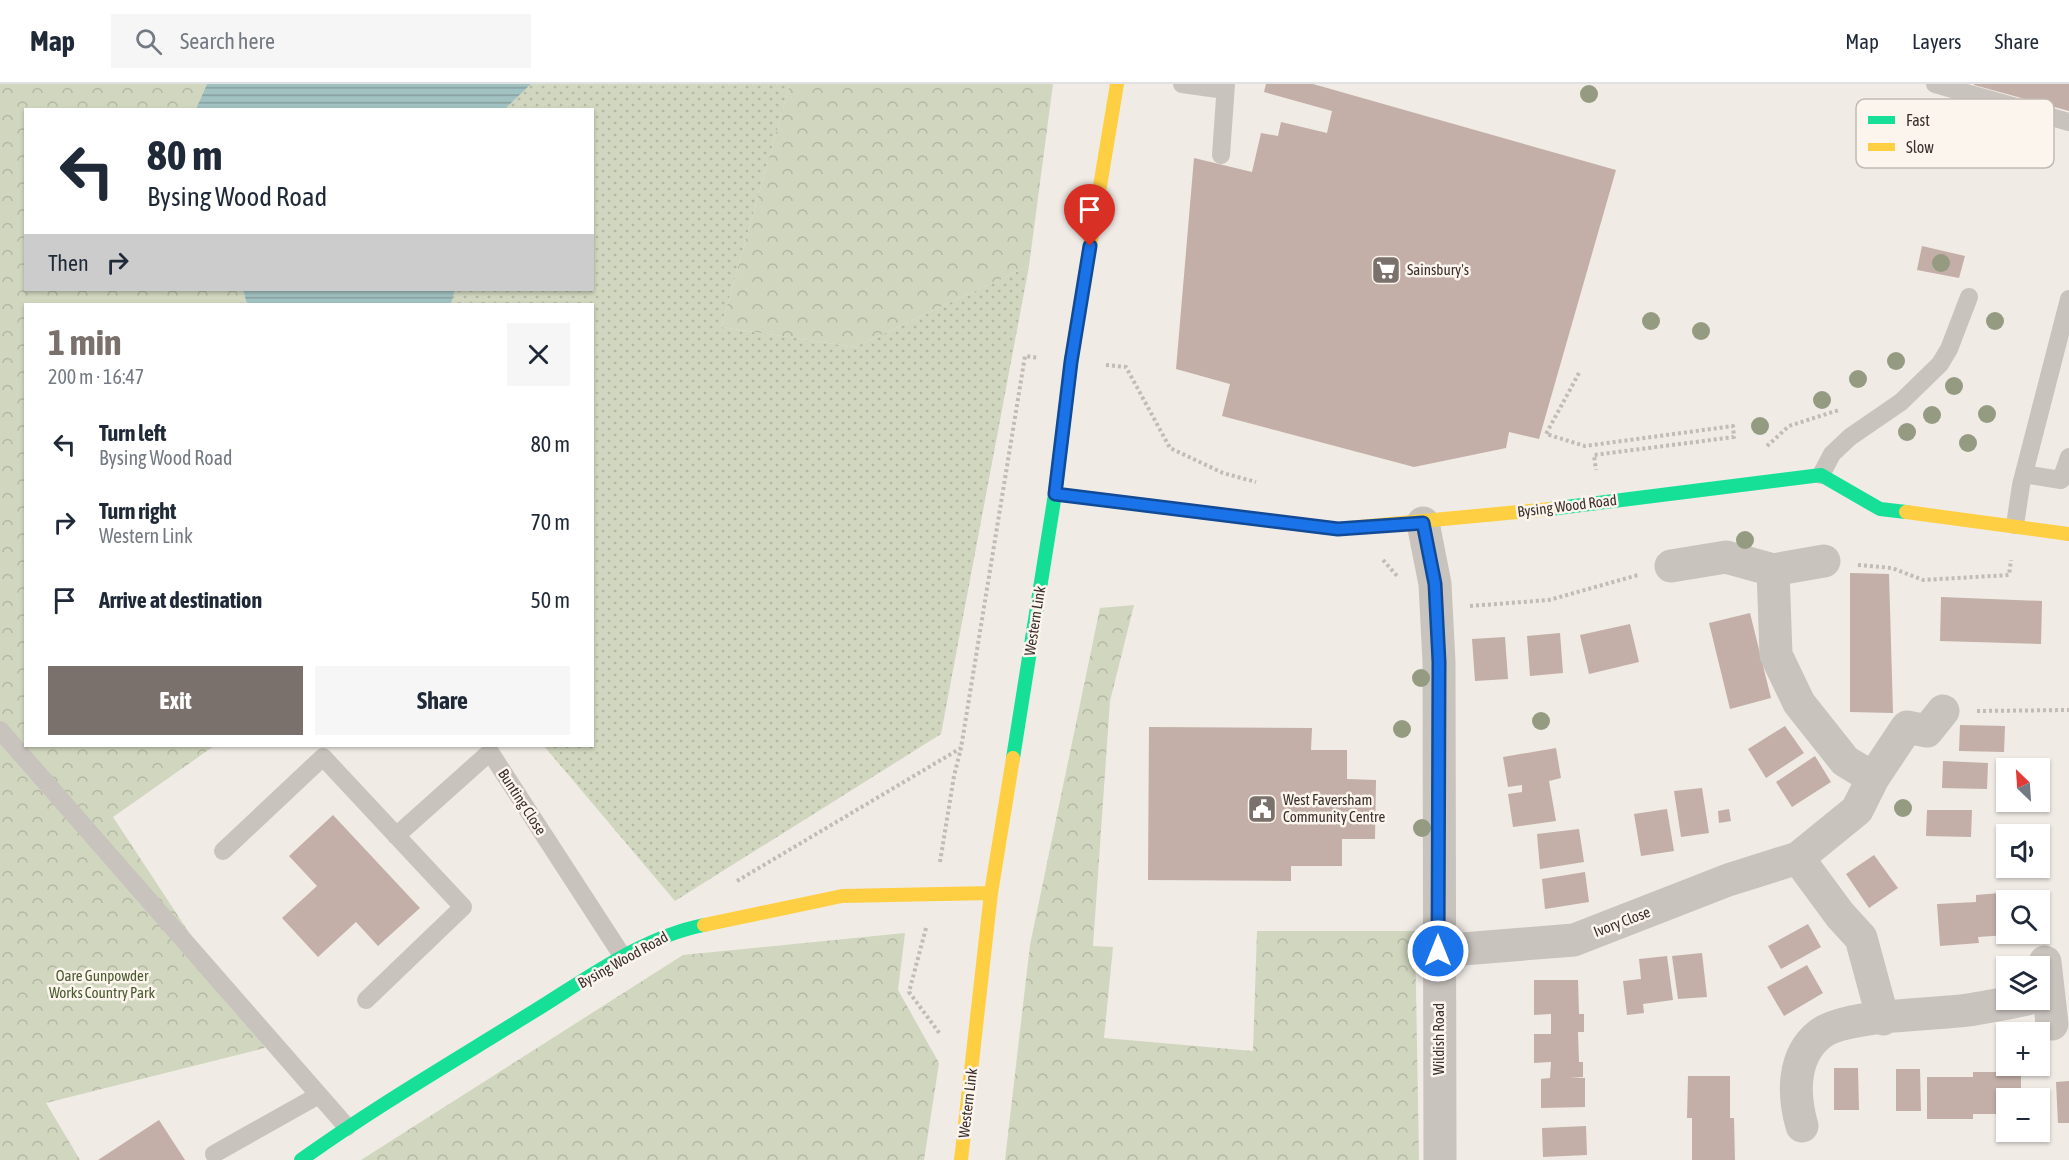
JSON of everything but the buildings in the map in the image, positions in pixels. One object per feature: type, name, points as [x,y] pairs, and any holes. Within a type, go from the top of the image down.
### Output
[{"type":"street","name":"Western Link","points":[[961,1160],[991,893],[1055,494],[1071,362],[1117,84]]},
{"type":"street","name":"Bysing Wood Road","points":[[1055,494],[1338,529],[1423,523],[1590,505],[1657,494],[1821,475]]},
{"type":"street","points":[[1821,475],[1880,509],[2015,525],[2069,534]]},
{"type":"street","name":"Wildish Road","points":[[1423,523],[1435,584],[1439,662],[1440,1160]]},
{"type":"street","points":[[1671,566],[1726,557],[1773,570],[1824,561]]},
{"type":"street","points":[[1773,570],[1776,656],[1799,703],[1845,761],[1873,778]]},
{"type":"street","name":"Ivory Close","points":[[1438,951],[1574,940],[1728,880],[1798,858],[1857,810],[1873,778],[1907,727],[1927,731],[1943,711]]},
{"type":"street","points":[[1798,858],[1840,915],[1861,938],[1882,1019]]},
{"type":"street","name":"Bysing Wood Road","points":[[301,1160],[347,1127],[623,957],[678,930],[842,897],[991,893]]},
{"type":"street","points":[[1802,1126],[1796,1104],[1799,1061],[1821,1034],[1850,1023],[1996,1008]]},
{"type":"lane","points":[[1182,84],[1226,87],[1221,155]]},
{"type":"lane","points":[[1935,84],[1988,99]]},
{"type":"lane","points":[[2054,118],[2069,122]]},
{"type":"lane","points":[[1821,475],[1832,454],[1850,437],[1900,402],[1940,364],[1949,349],[1969,297]]},
{"type":"lane","points":[[2015,525],[2024,474],[2069,299]]},
{"type":"lane","points":[[2024,474],[2061,480],[2069,457]]},
{"type":"lane","points":[[0,730],[347,1127]]},
{"type":"lane","name":"Bunting Close","points":[[396,836],[490,752],[623,957]]},
{"type":"lane","points":[[223,851],[323,758],[463,907],[366,1000]]},
{"type":"lane","points":[[214,1154],[320,1095]]},
{"type":"path","points":[[730,885],[961,748],[1025,356],[1126,367],[1170,448],[1223,472],[1264,484]]},
{"type":"path","points":[[1579,374],[1546,434],[1585,446],[1733,426],[1734,437],[1594,454],[1597,476]]},
{"type":"path","points":[[1761,448],[1769,445],[1789,426],[1844,408]]},
{"type":"path","points":[[1824,561],[1892,568],[1923,579],[2009,575],[2015,525]]},
{"type":"path","points":[[1379,555],[1398,578],[1414,606],[1436,609],[1549,600],[1671,566]]},
{"type":"path","points":[[1943,711],[2069,710]]},
{"type":"green space","name":"Oare Gunpowder Works Country Park","points":[[0,84],[207,84],[196,108],[24,108],[24,291],[243,291],[247,303],[24,303],[24,747],[213,747],[113,817],[265,1048],[46,1103],[80,1160],[0,1160]]},
{"type":"green space","points":[[531,84],[790,84],[721,327],[855,347],[1029,266],[941,734],[675,901],[545,747],[594,747],[594,303],[451,303],[455,291],[594,291],[594,108],[506,108]]},
{"type":"green space","points":[[790,84],[1053,84],[1029,266],[855,347],[721,327]]},
{"type":"green space","points":[[1134,605],[1110,701],[1093,946],[1113,947],[1104,1038],[1253,1051],[1257,931],[1415,931],[1419,1160],[1005,1160],[1030,945],[1100,608]]},
{"type":"green space","points":[[905,933],[898,990],[939,1063],[924,1160],[361,1160],[683,955]]},
{"type":"water","points":[[207,84],[531,84],[506,108],[196,108]]},
{"type":"water","points":[[243,291],[455,291],[451,303],[247,303]]},
{"type":"traffic: fast","points":[[1013,758],[1055,494],[1072,354]]},
{"type":"traffic: fast","points":[[1550,509],[1821,475],[1880,509],[1906,512]]},
{"type":"traffic: fast","points":[[301,1160],[383,1105],[610,964],[656,940],[704,925]]},
{"type":"traffic: slow","points":[[1072,354],[1117,84]]},
{"type":"traffic: slow","points":[[1055,494],[1338,529],[1550,509]]},
{"type":"traffic: slow","points":[[1906,512],[2069,534]]},
{"type":"traffic: slow","points":[[961,1160],[991,893],[1013,758]]},
{"type":"traffic: slow","points":[[704,925],[842,896],[991,893]]},
{"type":"place","name":"Sainsbury's","points":[[1386,270]]},
{"type":"place","name":"West Faversham Community Centre","points":[[1262,809]]},
{"type":"route","points":[[1090,246],[1071,362],[1055,494],[1338,529],[1423,523],[1435,584],[1439,662],[1438,951]]}]
